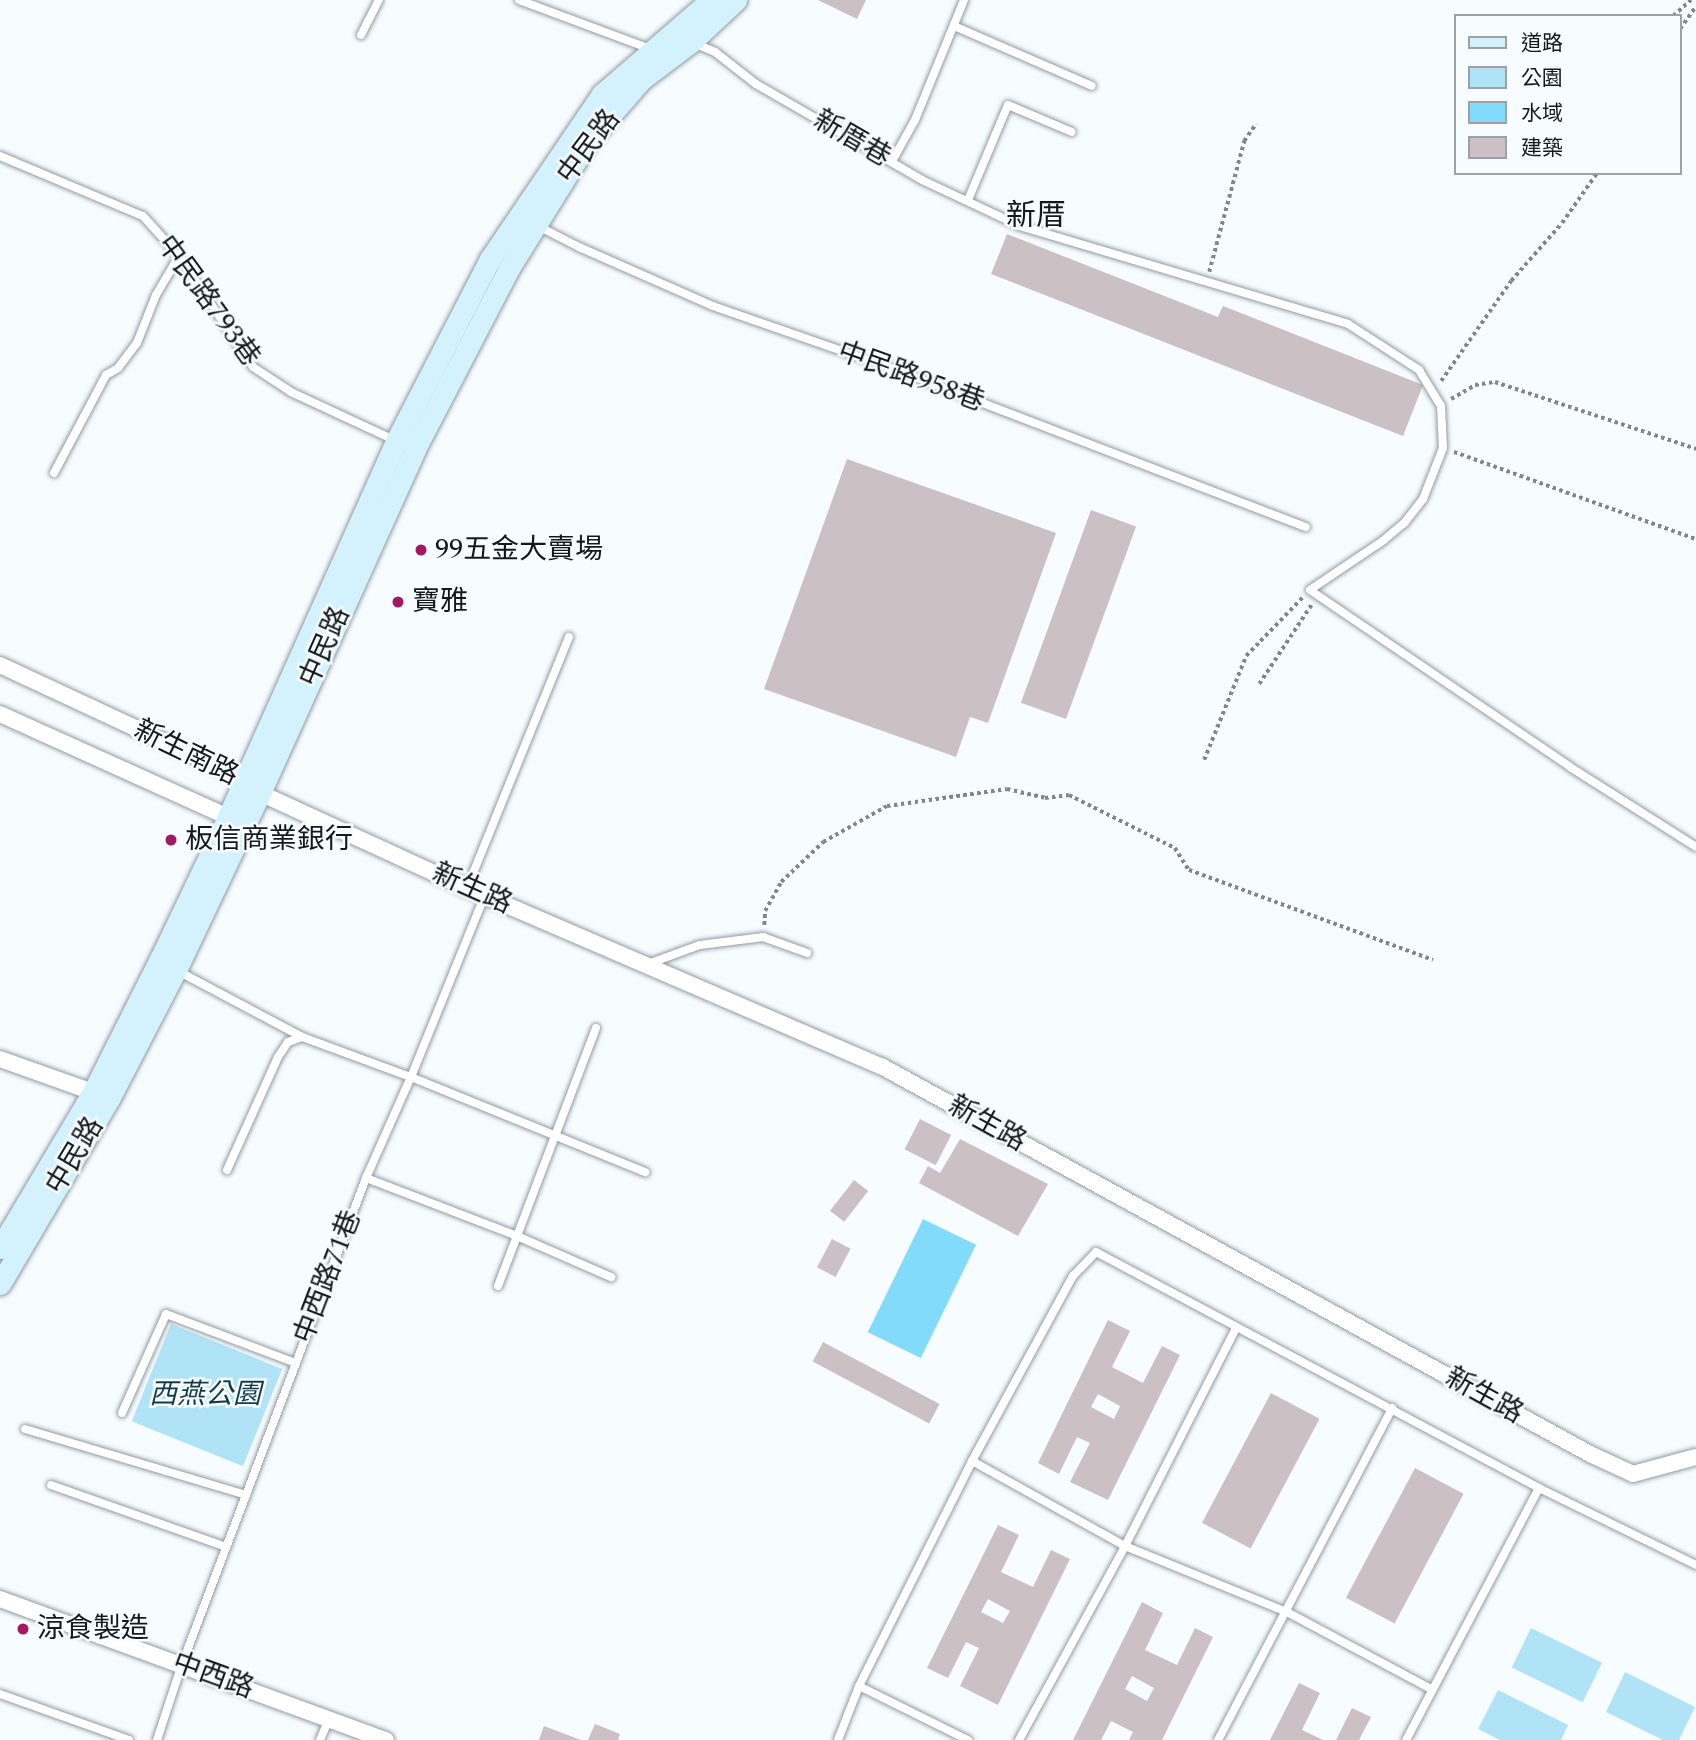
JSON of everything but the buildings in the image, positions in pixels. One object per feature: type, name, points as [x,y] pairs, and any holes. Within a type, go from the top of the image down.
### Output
[{"type":"main road","name":"中民路","points":[[0,1248],[101,1095],[176,970],[252,786],[405,445],[527,220],[602,94],[710,0]]},
{"type":"main road","name":"中民路","points":[[527,220],[641,80],[691,42],[736,0]]},
{"type":"main road","name":"中民路","points":[[0,1284],[101,1095],[228,817],[252,786]]},
{"type":"street","name":"新生南路","points":[[0,665],[252,786]]},
{"type":"street","name":"新生南路","points":[[0,714],[228,817]]},
{"type":"street","name":"新生路","points":[[252,786],[467,888],[881,1066],[1590,1454],[1633,1474],[1696,1457]]},
{"type":"street","points":[[0,1059],[101,1095]]},
{"type":"street","name":"中西路","points":[[0,1599],[386,1740]]},
{"type":"lane","points":[[362,35],[379,0]]},
{"type":"lane","points":[[519,0],[654,50],[691,42]]},
{"type":"lane","points":[[892,162],[915,120],[964,0]]},
{"type":"lane","points":[[954,26],[1092,86]]},
{"type":"lane","name":"新厝巷","points":[[691,42],[715,52],[756,84],[922,180],[1020,226],[1206,284],[1348,324],[1419,370],[1441,406]]},
{"type":"lane","points":[[968,200],[1008,105],[1072,132]]},
{"type":"lane","name":"中民路793巷","points":[[0,156],[143,216],[179,256],[253,367],[269,380],[405,445]]},
{"type":"lane","name":"中民路958巷","points":[[527,220],[579,247],[713,306],[894,369],[1306,527]]},
{"type":"lane","points":[[54,473],[106,375],[118,368],[137,343],[156,295],[179,256]]},
{"type":"lane","points":[[1441,406],[1443,448],[1423,499],[1404,523],[1314,592],[1570,766],[1696,847]]},
{"type":"lane","points":[[467,888],[569,637]]},
{"type":"lane","name":"中西路71巷","points":[[157,1740],[182,1664],[366,1178],[411,1077],[485,895]]},
{"type":"lane","points":[[646,965],[700,945],[763,937],[807,953]]},
{"type":"lane","points":[[176,970],[302,1037],[411,1077],[645,1172]]},
{"type":"lane","points":[[498,1286],[596,1028]]},
{"type":"lane","points":[[228,1170],[278,1057],[288,1042],[302,1037]]},
{"type":"lane","points":[[366,1178],[517,1236],[611,1277]]},
{"type":"lane","points":[[838,1740],[859,1686],[972,1461],[1073,1276],[1096,1252],[1539,1488],[1696,1565]]},
{"type":"lane","points":[[122,1413],[166,1314],[296,1363]]},
{"type":"lane","points":[[1019,1740],[1125,1546],[1236,1328]]},
{"type":"lane","points":[[1218,1740],[1392,1408]]},
{"type":"lane","points":[[25,1429],[246,1495]]},
{"type":"lane","points":[[972,1461],[1125,1546],[1287,1612],[1432,1689]]},
{"type":"lane","points":[[51,1485],[226,1547]]},
{"type":"lane","points":[[1406,1740],[1539,1488]]},
{"type":"lane","points":[[859,1686],[968,1740]]},
{"type":"lane","points":[[0,1694],[129,1740]]},
{"type":"lane","points":[[320,1740],[329,1719]]},
{"type":"path","points":[[1675,14],[1690,0]]},
{"type":"path","points":[[1682,26],[1696,6]]},
{"type":"path","points":[[1206,284],[1244,141],[1256,124]]},
{"type":"path","points":[[1434,392],[1511,281],[1562,223],[1596,175]]},
{"type":"path","points":[[1441,406],[1475,385],[1495,382],[1696,449]]},
{"type":"path","points":[[1443,448],[1696,539]]},
{"type":"path","points":[[1259,684],[1314,592]]},
{"type":"path","points":[[1203,760],[1246,656],[1314,592]]},
{"type":"path","points":[[763,937],[765,911],[781,882],[823,842],[887,806],[1007,789],[1045,798],[1069,795],[1175,848],[1189,870],[1433,960]]},
{"type":"green space","name":"西燕公園","points":[[171,1324],[282,1369],[243,1466],[132,1421]]},
{"type":"green space","points":[[1531,1628],[1602,1663],[1583,1702],[1512,1668]]},
{"type":"green space","points":[[1625,1672],[1695,1707],[1679,1740],[1663,1740],[1606,1712]]},
{"type":"green space","points":[[1498,1690],[1568,1725],[1561,1740],[1500,1740],[1478,1729]]},
{"type":"water","points":[[923,1219],[976,1245],[921,1358],[868,1332]]},
{"type":"place","name":"99五金大賣場","points":[[421,550]]},
{"type":"place","name":"寶雅","points":[[398,602]]},
{"type":"place","name":"板信商業銀行","points":[[171,840]]},
{"type":"place","name":"涼食製造","points":[[23,1629]]},
{"type":"district","name":"新厝","points":[[1036,216]]}]
